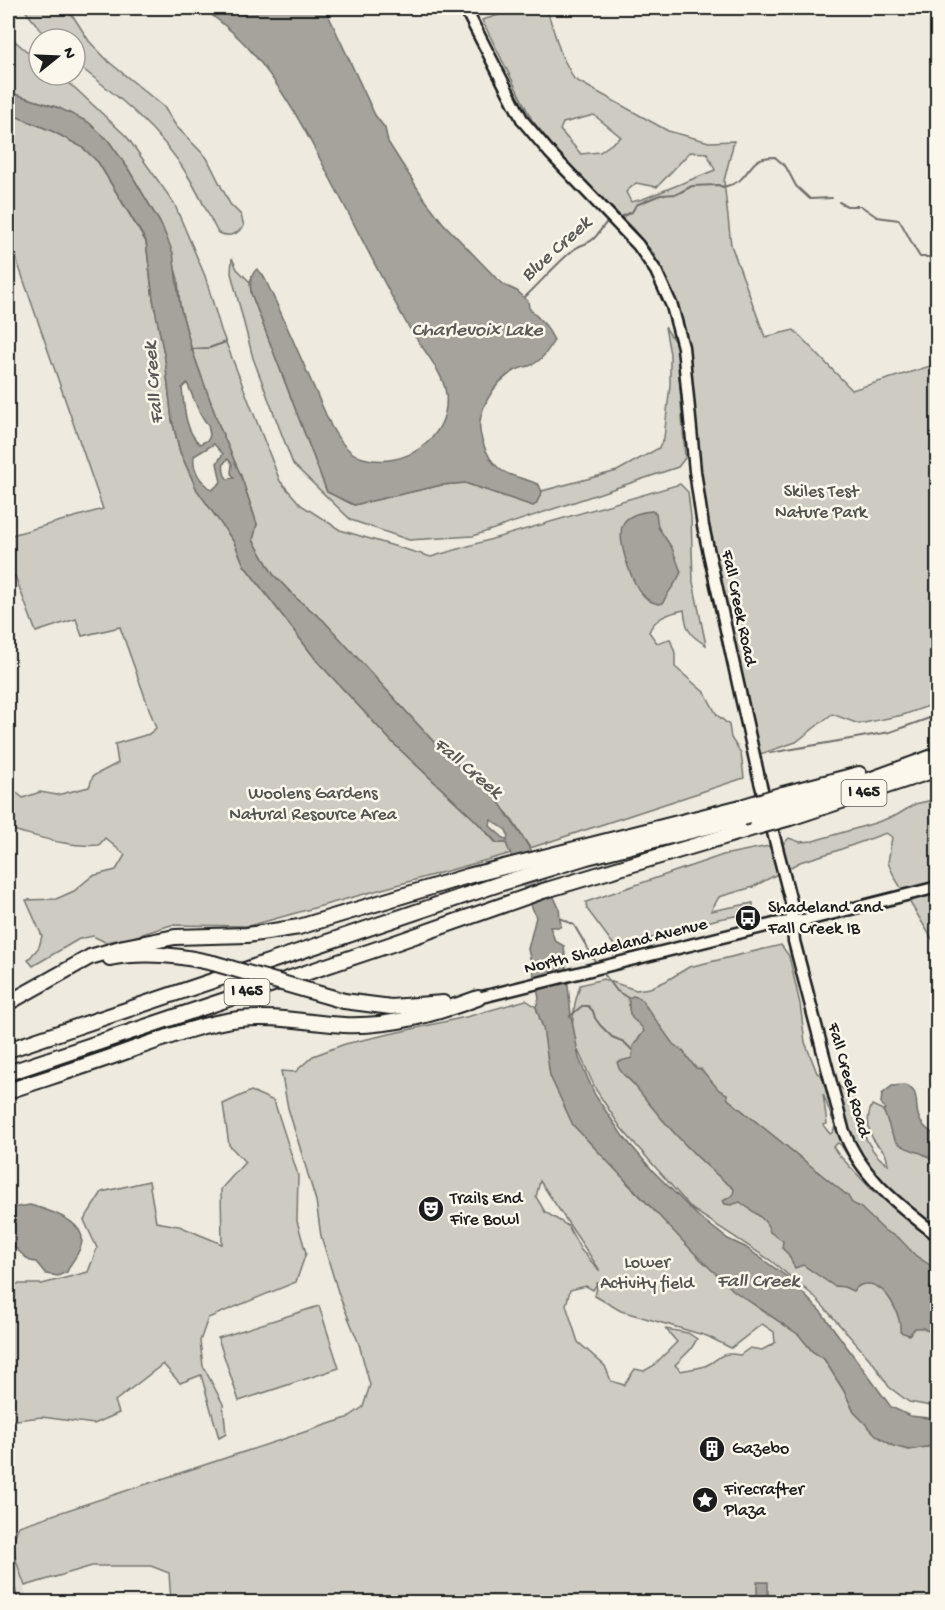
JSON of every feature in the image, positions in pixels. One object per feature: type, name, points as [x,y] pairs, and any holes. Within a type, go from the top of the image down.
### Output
[{"type":"highway","name":"I 465","points":[[8,1050],[499,884],[584,852],[742,812],[786,806],[934,761]]},
{"type":"highway","name":"I 465","points":[[8,1073],[389,945],[485,910],[596,874],[757,827],[786,806]]},
{"type":"highway","points":[[8,1003],[90,957],[154,940],[254,934],[299,927],[468,876],[584,852],[622,836],[742,812]]},
{"type":"highway","points":[[69,967],[114,957],[146,954],[180,956],[213,963],[344,1001],[379,1006],[404,1007],[478,998]]},
{"type":"highway","points":[[8,1091],[197,1027],[242,1018],[278,1018],[357,1025],[404,1021],[449,1009],[478,998]]},
{"type":"main road","name":"Fall Creek Road","points":[[465,8],[523,121],[550,153],[638,245],[662,281],[672,306],[683,347],[701,517],[759,778],[790,902],[794,941],[847,1139],[862,1167],[878,1187],[938,1236]]},
{"type":"main road","name":"North Shadeland Avenue","points":[[478,998],[938,887]]},
{"type":"shaded area","points":[[8,1537],[28,1602],[8,1602]]},
{"type":"green space","points":[[23,8],[65,9],[80,27],[38,27]]},
{"type":"green space","name":"Skiles Test Nature Park","points":[[523,8],[536,8],[548,13],[561,54],[574,79],[668,131],[709,142],[734,141],[724,181],[731,245],[765,337],[794,330],[852,390],[937,364],[937,703],[903,715],[859,724],[832,714],[796,742],[754,756],[695,471],[675,314],[653,266],[658,264],[654,254],[633,229],[561,156],[532,120],[482,20]],"holes":[[[594,115],[621,137],[600,152],[581,154],[560,130],[563,123]],[[690,152],[707,153],[715,170],[631,202],[626,192],[636,183],[657,187]]]},
{"type":"green space","points":[[8,35],[27,52],[27,87],[73,87],[127,137],[174,203],[205,276],[221,330],[280,481],[301,505],[340,530],[431,557],[680,484],[688,492],[693,582],[706,645],[695,638],[689,630],[684,610],[659,620],[649,632],[657,643],[670,639],[675,653],[675,667],[705,693],[717,715],[729,725],[731,738],[741,753],[744,778],[530,848],[508,814],[442,751],[323,620],[296,598],[273,574],[253,540],[257,524],[191,347],[180,306],[178,279],[162,226],[108,140],[59,108],[8,92]]},
{"type":"green space","points":[[87,38],[109,62],[164,107],[176,126],[207,158],[230,204],[241,215],[244,226],[241,229],[232,235],[218,233],[177,159],[151,128],[87,73]]},
{"type":"green space","name":"Woolens Gardens Natural Resource Area","points":[[8,113],[52,131],[82,147],[98,162],[146,242],[153,299],[165,359],[172,420],[180,452],[197,490],[234,542],[244,565],[317,661],[394,744],[475,820],[496,843],[506,843],[512,853],[249,926],[171,925],[130,938],[105,942],[93,936],[79,939],[33,966],[28,960],[39,947],[42,936],[26,900],[56,899],[74,891],[92,876],[116,870],[125,855],[105,838],[99,845],[76,845],[8,829],[8,786],[23,798],[40,792],[57,795],[89,787],[93,776],[118,763],[115,744],[149,734],[156,728],[120,627],[82,636],[76,619],[36,632],[15,576],[8,578],[8,536],[103,509],[8,235]]},
{"type":"green space","points":[[232,258],[237,269],[250,282],[251,293],[327,492],[354,505],[442,485],[465,483],[533,506],[542,491],[617,471],[659,448],[664,438],[670,385],[670,354],[665,327],[677,345],[685,458],[678,467],[473,536],[409,540],[351,520],[293,464],[253,358],[231,273]]},
{"type":"green space","points":[[937,799],[937,947],[888,863],[892,837],[886,833],[800,862],[753,887],[719,897],[711,911],[753,903],[753,913],[718,919],[616,948],[587,909],[586,902],[723,855],[784,843],[789,838],[800,842],[813,841],[875,823],[897,815],[915,804]]},
{"type":"green space","points":[[781,945],[789,956],[800,1004],[805,1042],[817,1073],[845,1090],[850,1090],[855,1099],[862,1130],[873,1150],[888,1164],[885,1154],[871,1135],[869,1118],[872,1105],[887,1112],[937,1154],[937,1407],[909,1402],[889,1387],[874,1364],[815,1297],[770,1260],[692,1209],[621,1128],[596,1090],[571,1035],[580,985],[603,979],[636,990],[650,988],[689,967]],"holes":[[[823,1094],[835,1126],[830,1134],[823,1125],[827,1124]],[[838,1143],[841,1145],[874,1192],[838,1154],[833,1147]]]},
{"type":"green space","name":"Lower Activity field","points":[[526,1000],[536,1007],[543,1028],[627,1183],[730,1286],[800,1335],[812,1351],[824,1359],[854,1412],[909,1450],[937,1445],[937,1602],[171,1602],[169,1573],[151,1566],[92,1566],[25,1586],[14,1549],[19,1526],[347,1418],[363,1407],[370,1385],[359,1344],[339,1295],[321,1236],[316,1201],[288,1108],[281,1071],[295,1072],[313,1056],[345,1044],[470,1016]],"holes":[[[540,1181],[599,1269],[599,1270],[581,1250],[568,1226],[545,1212],[536,1197]],[[598,1282],[595,1296],[621,1311],[707,1336],[731,1348],[762,1324],[774,1332],[775,1343],[762,1350],[750,1348],[740,1355],[723,1355],[705,1366],[681,1371],[675,1365],[691,1349],[697,1339],[688,1333],[666,1329],[677,1342],[653,1366],[644,1371],[635,1369],[624,1385],[611,1381],[605,1366],[578,1342],[566,1305],[570,1290],[586,1286],[593,1290]]]},
{"type":"green space","points":[[251,1091],[274,1101],[298,1175],[297,1221],[306,1253],[296,1282],[208,1318],[200,1341],[203,1366],[223,1404],[226,1434],[219,1438],[201,1375],[180,1383],[163,1364],[115,1401],[119,1413],[94,1424],[42,1417],[8,1421],[9,1284],[42,1284],[88,1272],[97,1248],[84,1220],[102,1192],[149,1181],[156,1222],[179,1226],[222,1244],[221,1189],[245,1162],[229,1145],[223,1104]]},
{"type":"green space","points":[[319,1306],[339,1368],[239,1401],[218,1338]]},
{"type":"green space","points":[[8,1566],[9,1570],[19,1602],[8,1602]]},
{"type":"water","name":"Charlevoix Lake","points":[[203,8],[325,8],[375,115],[385,128],[388,142],[423,197],[443,223],[496,278],[528,301],[529,308],[546,326],[554,340],[547,352],[537,362],[517,369],[500,382],[487,400],[480,420],[482,440],[494,464],[506,473],[539,485],[542,492],[536,504],[533,506],[465,483],[442,485],[354,505],[327,492],[251,293],[251,280],[257,269],[263,275],[280,311],[331,426],[348,450],[363,458],[379,460],[409,455],[422,447],[433,437],[446,410],[444,385],[435,365],[404,319],[294,111],[245,44]]},
{"type":"water","name":"Fall Creek","points":[[8,92],[59,108],[88,122],[108,140],[127,167],[162,226],[173,253],[180,306],[191,347],[257,524],[253,540],[273,574],[296,598],[323,620],[442,751],[493,793],[533,853],[559,908],[561,927],[550,927],[555,941],[564,946],[571,1015],[579,1058],[595,1095],[622,1135],[653,1171],[698,1216],[728,1239],[745,1247],[786,1276],[822,1313],[891,1407],[910,1416],[937,1419],[937,1445],[909,1450],[893,1446],[877,1436],[854,1412],[824,1359],[812,1351],[799,1335],[734,1291],[697,1256],[573,1125],[550,1076],[543,1028],[536,1007],[539,998],[528,949],[536,917],[506,843],[497,843],[394,744],[317,661],[244,565],[234,542],[197,490],[180,452],[172,420],[165,359],[153,299],[146,241],[98,162],[82,147],[52,131],[8,113]],"holes":[[[187,383],[200,414],[208,425],[210,435],[208,440],[200,444],[188,426],[182,388]],[[214,444],[223,454],[217,463],[221,482],[212,490],[198,475],[194,466],[194,456]],[[228,459],[232,464],[231,473],[234,478],[227,479],[223,468]],[[491,820],[506,830],[507,841],[490,826]]]},
{"type":"water","points":[[652,511],[656,513],[658,527],[672,548],[681,572],[663,603],[659,604],[648,600],[634,581],[623,550],[621,531],[628,518]]},
{"type":"water","points":[[633,996],[640,998],[673,1044],[683,1051],[696,1068],[701,1069],[719,1090],[727,1094],[728,1099],[848,1196],[852,1203],[860,1207],[885,1231],[899,1238],[915,1255],[937,1270],[937,1336],[923,1328],[915,1328],[909,1335],[900,1332],[898,1317],[891,1301],[886,1294],[873,1285],[862,1285],[853,1291],[834,1286],[803,1265],[795,1268],[782,1248],[783,1241],[770,1232],[762,1219],[740,1202],[725,1204],[723,1201],[733,1195],[734,1189],[682,1141],[618,1066],[617,1062],[632,1058],[633,1046],[644,1031],[630,1014],[628,998]]},
{"type":"water","points":[[904,1085],[913,1090],[915,1094],[920,1121],[936,1136],[937,1166],[926,1156],[902,1146],[894,1139],[883,1111],[885,1109],[881,1103],[882,1094],[892,1086]]},
{"type":"water","points":[[30,1205],[45,1209],[70,1221],[81,1234],[80,1249],[67,1272],[58,1276],[46,1274],[36,1262],[30,1261],[14,1247],[8,1233],[8,1212],[12,1208]]},
{"type":"water","points":[[757,1582],[768,1582],[768,1602],[757,1602]]},
{"type":"waterway","name":"Blue Creek","points":[[621,217],[632,212],[636,205],[660,195],[677,194],[692,186],[718,185],[723,187],[735,183],[758,160],[768,157],[775,157],[786,167],[796,186],[810,199],[832,198]]},
{"type":"waterway","name":"Blue Creek","points":[[839,202],[847,206],[861,206],[877,217],[899,220],[920,257],[938,257]]},
{"type":"waterway","name":"Blue Creek","points":[[525,297],[574,249],[590,242],[607,222]]},
{"type":"waterway","name":"Blue Creek","points":[[191,349],[209,348],[226,342]]},
{"type":"waterway","points":[[770,753],[890,732],[938,715]]},
{"type":"waterway","points":[[560,918],[574,925],[598,966]]},
{"type":"waterway","points":[[601,970],[617,991],[628,998]]},
{"type":"waterway","points":[[570,1016],[582,1006],[588,1006],[600,1025],[612,1037],[624,1042],[632,1050]]},
{"type":"place","name":"Shadeland and Fall Creek IB","points":[[748,918]]},
{"type":"place","name":"Trails End Fire Bowl","points":[[431,1209]]},
{"type":"place","name":"Gazebo","points":[[712,1449]]},
{"type":"place","name":"Firecrafter Plaza","points":[[705,1500]]}]
